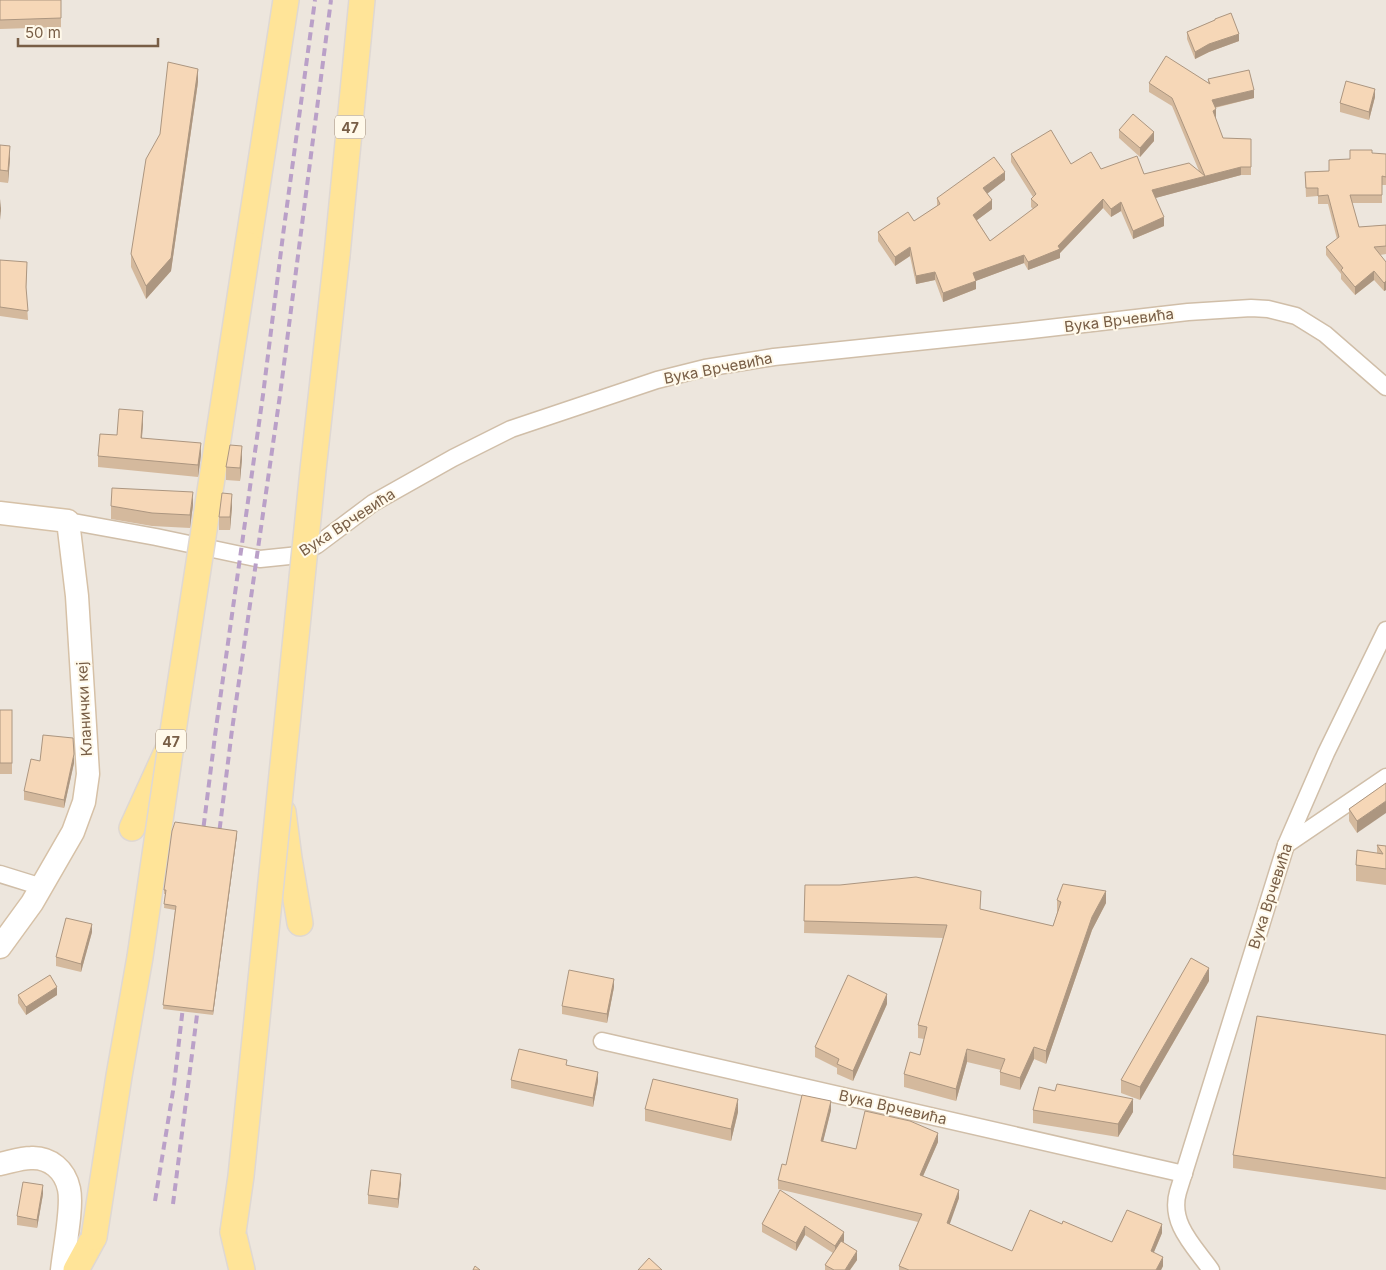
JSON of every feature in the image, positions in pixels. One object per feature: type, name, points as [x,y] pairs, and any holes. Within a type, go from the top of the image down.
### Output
[{"type":"main road","name":"47","points":[[89,1270],[140,956],[171,743],[286,0]]},
{"type":"main road","name":"47","points":[[230,1270],[362,0]]},
{"type":"main road","points":[[0,513],[68,522]]},
{"type":"main road","name":"Кланички кеј","points":[[0,947],[32,904],[42,887],[79,818],[84,802],[88,774],[77,596],[68,522]]},
{"type":"main road","points":[[132,828],[155,774],[171,743]]},
{"type":"main road","points":[[280,791],[300,923]]},
{"type":"main road","points":[[0,1164],[30,1158],[52,1162],[58,1167],[67,1181],[70,1190],[69,1213],[62,1270]]},
{"type":"main road","points":[[233,1232],[242,1270]]},
{"type":"main road","points":[[76,1270],[94,1237]]},
{"type":"street","name":"Вука Врчевића","points":[[68,522],[156,537],[260,559],[299,555],[317,545],[373,503],[453,458],[511,429],[658,380],[705,368],[774,357],[1188,312],[1251,308],[1268,309],[1296,316],[1325,334],[1386,386]]},
{"type":"street","name":"Вука Врчевића","points":[[1211,1270],[1177,1219],[1176,1200],[1286,846],[1326,753],[1386,630]]},
{"type":"street","points":[[1286,846],[1386,777]]},
{"type":"street","points":[[0,874],[42,887]]},
{"type":"street","name":"Вука Врчевића","points":[[602,1041],[1184,1174]]},
{"type":"shaded area","points":[[0,0],[1386,0],[1386,1270],[0,1270]]},
{"type":"building","points":[[0,0],[61,0],[61,18],[0,20]]},
{"type":"building","points":[[1231,13],[1239,34],[1209,44],[1195,52],[1187,32]]},
{"type":"building","points":[[1166,56],[1210,84],[1208,79],[1249,70],[1254,90],[1212,100],[1216,109],[1213,111],[1223,138],[1251,139],[1251,167],[1241,167],[1152,190],[1164,217],[1133,231],[1121,202],[1111,209],[1103,199],[1058,246],[1060,249],[1028,262],[1024,255],[973,273],[976,281],[943,293],[935,272],[916,276],[910,247],[895,257],[878,232],[908,212],[914,221],[940,204],[937,198],[994,157],[1005,172],[983,188],[992,200],[973,215],[990,241],[1038,205],[1031,199],[1036,194],[1011,154],[1051,130],[1071,164],[1091,152],[1101,169],[1137,156],[1144,174],[1189,163],[1205,176],[1172,98],[1149,83]]},
{"type":"building","points":[[168,62],[198,69],[171,258],[146,286],[131,254],[146,159],[160,134]]},
{"type":"building","points":[[1346,81],[1375,89],[1369,112],[1340,103]]},
{"type":"building","points":[[1133,114],[1154,132],[1140,148],[1119,130]]},
{"type":"building","points":[[0,145],[10,146],[8,171],[0,170]]},
{"type":"building","points":[[1350,150],[1372,150],[1372,153],[1386,154],[1386,177],[1382,176],[1382,195],[1350,195],[1359,227],[1386,225],[1386,246],[1374,247],[1386,262],[1386,281],[1384,283],[1374,271],[1355,287],[1341,270],[1343,268],[1326,247],[1339,237],[1328,195],[1318,196],[1318,188],[1306,188],[1305,172],[1329,171],[1329,160],[1350,159]]},
{"type":"building","points":[[0,260],[27,262],[26,287],[28,311],[0,307]]},
{"type":"building","points":[[119,409],[143,411],[141,438],[201,443],[198,465],[98,456],[100,434],[117,435]]},
{"type":"building","points":[[230,445],[242,446],[240,468],[226,467]]},
{"type":"building","points":[[112,488],[193,492],[190,515],[152,513],[111,506]]},
{"type":"building","points":[[222,493],[232,494],[230,517],[219,517]]},
{"type":"building","points":[[0,710],[12,710],[12,763],[0,763]]},
{"type":"building","points":[[43,735],[73,738],[74,754],[64,800],[24,791],[31,759],[40,761]]},
{"type":"building","points":[[1386,783],[1386,801],[1357,821],[1349,809]]},
{"type":"building","points":[[175,822],[237,831],[213,1011],[163,1005],[176,906],[164,904],[166,890],[164,890],[172,831]]},
{"type":"building","points":[[1377,845],[1386,846],[1386,869],[1356,865],[1357,850],[1383,854]]},
{"type":"building","points":[[916,877],[981,891],[980,909],[1053,926],[1061,902],[1057,900],[1063,884],[1106,891],[1092,917],[1046,1051],[1034,1047],[1020,1078],[1000,1072],[1005,1059],[967,1049],[956,1089],[904,1074],[910,1052],[920,1055],[927,1027],[918,1025],[947,925],[804,921],[805,885],[840,885]]},
{"type":"building","points":[[66,918],[92,924],[81,964],[56,957]]},
{"type":"building","points":[[1191,958],[1209,968],[1140,1087],[1121,1080]]},
{"type":"building","points":[[569,970],[614,979],[607,1014],[562,1006]]},
{"type":"building","points":[[50,975],[57,987],[26,1007],[18,995]]},
{"type":"building","points":[[848,975],[887,994],[853,1071],[837,1064],[839,1059],[815,1047]]},
{"type":"building","points":[[1257,1016],[1386,1035],[1386,1178],[1233,1155]]},
{"type":"building","points":[[519,1049],[567,1060],[566,1065],[598,1072],[593,1098],[511,1080]]},
{"type":"building","points":[[653,1079],[738,1099],[731,1129],[645,1109]]},
{"type":"building","points":[[1057,1084],[1133,1099],[1118,1124],[1033,1110],[1039,1087],[1055,1091]]},
{"type":"building","points":[[802,1095],[831,1101],[821,1141],[856,1149],[865,1111],[910,1121],[938,1133],[920,1175],[959,1190],[947,1223],[1012,1251],[1030,1210],[1062,1224],[1063,1221],[1112,1242],[1127,1210],[1162,1224],[1151,1251],[1163,1257],[1156,1270],[909,1270],[899,1266],[922,1214],[778,1180],[782,1164],[786,1165]]},
{"type":"building","points":[[371,1170],[401,1174],[398,1199],[368,1195]]},
{"type":"building","points":[[23,1182],[43,1185],[37,1220],[17,1216]]},
{"type":"building","points":[[780,1190],[844,1232],[835,1246],[805,1226],[796,1243],[762,1224]]},
{"type":"building","points":[[841,1241],[857,1251],[845,1270],[834,1270],[825,1265]]},
{"type":"building","points":[[649,1258],[662,1270],[638,1270]]},
{"type":"railway","points":[[202,839],[315,0]]},
{"type":"railway","points":[[218,842],[232,730],[280,395],[331,0]]},
{"type":"railway","points":[[155,1201],[174,1085],[184,998]]},
{"type":"railway","points":[[173,1204],[199,999]]}]
